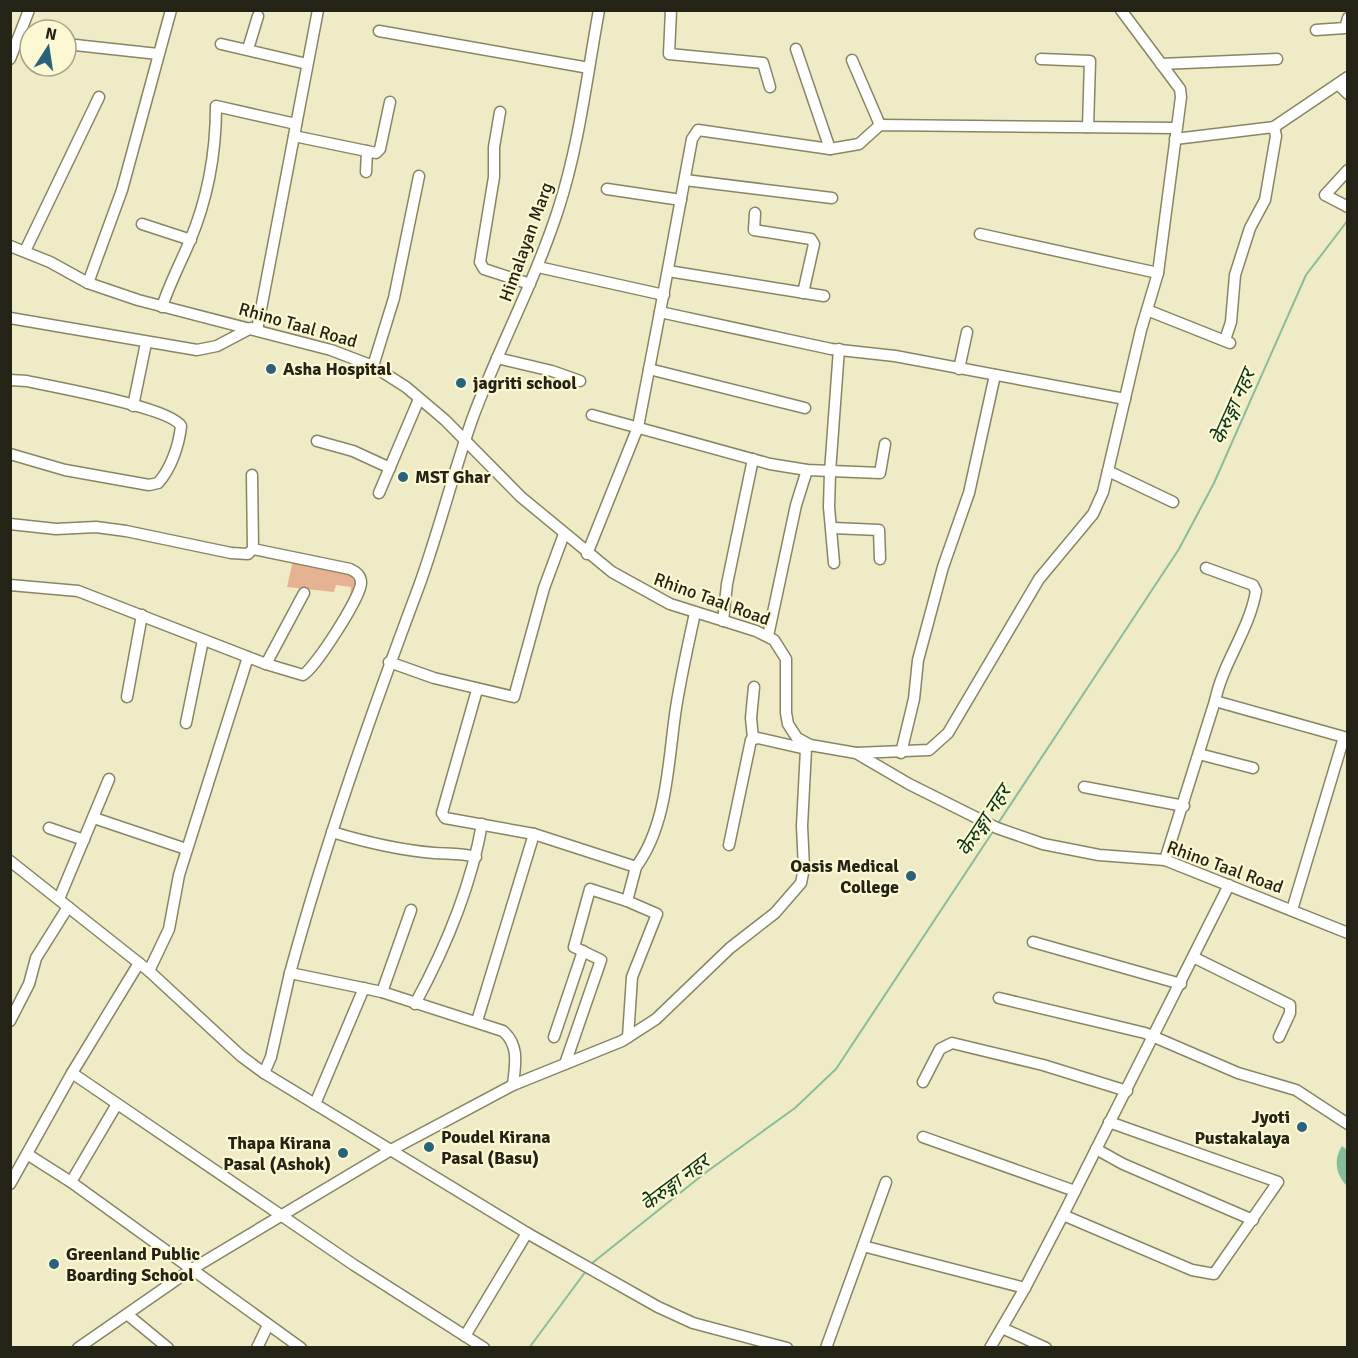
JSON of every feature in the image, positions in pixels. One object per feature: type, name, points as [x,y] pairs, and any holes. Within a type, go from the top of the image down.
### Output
[{"type":"street","points":[[88,283],[122,190],[171,10]]},
{"type":"street","points":[[10,318],[197,350],[217,346],[254,329],[318,10]]},
{"type":"street","name":"Himalayan Marg","points":[[264,1073],[271,1057],[290,973],[332,832],[389,662],[419,585],[465,441],[497,358],[538,267],[568,174],[599,10]]},
{"type":"street","points":[[671,10],[669,54],[763,63],[770,87]]},
{"type":"street","points":[[856,753],[866,750],[901,753],[929,750],[948,733],[1039,579],[1093,514],[1108,471],[1158,273],[1181,97],[1180,89],[1120,10]]},
{"type":"street","points":[[248,49],[258,16]]},
{"type":"street","points":[[1316,30],[1341,30],[1345,28],[1347,18]]},
{"type":"street","points":[[379,31],[589,68]]},
{"type":"street","points":[[221,44],[307,64]]},
{"type":"street","points":[[78,45],[158,54]]},
{"type":"street","points":[[796,48],[830,149]]},
{"type":"street","points":[[1041,59],[1090,61],[1088,127]]},
{"type":"street","points":[[1161,64],[1277,59]]},
{"type":"street","points":[[852,60],[880,125]]},
{"type":"street","points":[[587,554],[638,427],[692,139],[699,130],[830,149],[859,144],[880,125],[1088,127],[1175,133],[1274,127],[1347,77]]},
{"type":"street","points":[[1338,84],[1347,94]]},
{"type":"street","points":[[25,251],[99,97]]},
{"type":"street","points":[[294,136],[376,153],[380,149],[390,102]]},
{"type":"street","points":[[162,307],[191,240],[216,140],[216,106],[296,124]]},
{"type":"street","points":[[500,112],[494,147],[494,177],[480,262],[484,269],[530,284]]},
{"type":"street","points":[[1147,310],[1227,341],[1235,275],[1250,228],[1267,193],[1276,136],[1274,127]]},
{"type":"street","points":[[366,172],[367,152]]},
{"type":"street","points":[[1347,170],[1325,195],[1347,207]]},
{"type":"street","points":[[373,366],[394,298],[419,176]]},
{"type":"street","points":[[685,180],[832,198]]},
{"type":"street","points":[[607,189],[681,200]]},
{"type":"street","points":[[755,213],[754,230],[811,238],[814,244],[803,293]]},
{"type":"street","points":[[142,224],[191,240]]},
{"type":"street","points":[[980,234],[1158,273]]},
{"type":"street","name":"Rhino Taal Road","points":[[10,246],[25,251],[88,283],[162,307],[331,350],[373,366],[419,399],[521,497],[587,554],[631,585],[695,613],[768,636],[780,646],[786,659],[788,724],[808,747],[856,753],[909,784],[997,828],[1042,844],[1074,852],[1165,860],[1347,933]]},
{"type":"street","points":[[538,267],[664,295]]},
{"type":"street","points":[[668,271],[824,296]]},
{"type":"street","points":[[660,312],[839,349],[895,356],[1125,399]]},
{"type":"street","points":[[959,369],[967,332]]},
{"type":"street","points":[[133,406],[146,343]]},
{"type":"street","points":[[834,563],[833,528],[829,507],[839,349]]},
{"type":"street","points":[[497,358],[580,381]]},
{"type":"street","points":[[650,369],[806,408]]},
{"type":"street","points":[[901,753],[914,699],[918,660],[943,567],[969,493],[994,375]]},
{"type":"street","points":[[10,380],[27,381],[165,414],[181,426],[174,451],[158,483],[149,485],[65,470],[10,454]]},
{"type":"street","points":[[379,493],[419,399]]},
{"type":"street","points":[[592,414],[753,459],[807,470],[880,473],[885,444]]},
{"type":"street","points":[[317,441],[354,451],[390,468]]},
{"type":"street","points":[[723,621],[727,584],[753,459]]},
{"type":"street","points":[[768,636],[796,505],[807,470]]},
{"type":"street","points":[[1108,471],[1173,502]]},
{"type":"street","points":[[10,524],[56,529],[96,527],[126,531],[231,554],[248,554],[253,549],[252,475]]},
{"type":"street","points":[[833,528],[879,530],[880,559]]},
{"type":"street","points":[[389,662],[477,690],[514,697],[544,588],[564,534]]},
{"type":"street","points":[[10,585],[78,591],[292,674],[307,673],[360,591],[359,575],[350,569],[253,549]]},
{"type":"street","points":[[1165,860],[1184,806],[1221,676],[1243,635],[1256,591],[1253,585],[1206,568]]},
{"type":"street","points":[[266,664],[304,593]]},
{"type":"street","points":[[627,901],[636,867],[649,850],[658,820],[681,676],[695,613]]},
{"type":"street","points":[[127,697],[142,615]]},
{"type":"street","points":[[186,723],[203,640]]},
{"type":"street","points":[[149,971],[169,929],[186,849],[248,657]]},
{"type":"street","points":[[729,845],[749,742],[753,738],[751,718],[754,687]]},
{"type":"street","points":[[477,690],[442,813],[445,818],[534,834],[636,867]]},
{"type":"street","points":[[1215,701],[1344,737],[1292,910]]},
{"type":"street","points":[[78,1347],[192,1269],[391,1150],[513,1085],[628,1037],[656,1018],[730,948],[776,913],[797,890],[804,868],[802,826],[808,747],[753,738]]},
{"type":"street","points":[[1199,754],[1253,768]]},
{"type":"street","points":[[10,1021],[29,984],[36,958],[63,903],[84,840],[109,779]]},
{"type":"street","points":[[1084,787],[1184,806]]},
{"type":"street","points":[[94,818],[186,849]]},
{"type":"street","points":[[416,1004],[464,897],[476,857],[482,824]]},
{"type":"street","points":[[50,828],[84,840]]},
{"type":"street","points":[[332,832],[378,845],[434,853],[460,852],[476,857]]},
{"type":"street","points":[[477,1021],[534,834]]},
{"type":"street","points":[[10,861],[149,971],[241,1056],[264,1073],[588,1269],[693,1323],[764,1345],[787,1347]]},
{"type":"street","points":[[990,1347],[1025,1288],[1063,1215],[1195,958],[1229,885]]},
{"type":"street","points":[[564,1064],[601,960],[574,947],[590,889],[657,914],[632,977],[628,1037]]},
{"type":"street","points":[[382,992],[411,910]]},
{"type":"street","points":[[1033,942],[1181,984]]},
{"type":"street","points":[[554,1037],[583,951]]},
{"type":"street","points":[[1195,958],[1290,1005],[1290,1013],[1279,1037]]},
{"type":"street","points":[[10,1184],[72,1073],[139,963]]},
{"type":"street","points":[[290,973],[382,992],[503,1031],[512,1039],[516,1052],[513,1085]]},
{"type":"street","points":[[315,1104],[364,988]]},
{"type":"street","points":[[999,998],[1109,1023],[1153,1037],[1238,1073],[1296,1090],[1347,1124]]},
{"type":"street","points":[[923,1082],[940,1049],[952,1043],[1043,1065],[1127,1091]]},
{"type":"street","points":[[72,1073],[354,1265],[484,1347]]},
{"type":"street","points":[[71,1182],[117,1104]]},
{"type":"street","points":[[1063,1215],[1192,1270],[1209,1275],[1214,1274],[1278,1182],[1109,1122]]},
{"type":"street","points":[[923,1137],[1075,1191]]},
{"type":"street","points":[[1096,1149],[1123,1164],[1253,1220]]},
{"type":"street","points":[[27,1154],[71,1182],[301,1347]]},
{"type":"street","points":[[826,1347],[886,1182]]},
{"type":"street","points":[[465,1336],[527,1233]]},
{"type":"street","points":[[862,1246],[1025,1288]]},
{"type":"street","points":[[128,1314],[168,1347]]},
{"type":"street","points":[[257,1347],[268,1325]]},
{"type":"street","points":[[1002,1328],[1046,1347]]},
{"type":"shaded area","points":[[293,560],[353,576],[356,585],[350,598],[351,587],[336,585],[334,592],[287,587]]},
{"type":"shaded area","points":[[1342,1146],[1347,1150],[1347,1186],[1340,1177],[1337,1167],[1337,1157]]},
{"type":"waterway","name":"केेरुङ्गा नहर","points":[[997,825],[1179,549],[1214,483],[1306,275],[1348,220]]},
{"type":"waterway","name":"केेरुङ्गा नहर","points":[[591,1264],[705,1173],[795,1108],[836,1069],[994,830]]},
{"type":"waterway","name":"केेरुङ्गा नहर","points":[[529,1348],[586,1271]]},
{"type":"place","name":"Asha Hospital","points":[[271,369]]},
{"type":"place","name":"jagriti school","points":[[461,383]]},
{"type":"place","name":"MST Ghar","points":[[403,477]]},
{"type":"place","name":"Oasis Medical College","points":[[911,876]]},
{"type":"place","name":"Jyoti Pustakalaya","points":[[1302,1127]]},
{"type":"place","name":"Poudel Kirana Pasal (Basu)","points":[[429,1147]]},
{"type":"place","name":"Thapa Kirana Pasal (Ashok)","points":[[343,1153]]},
{"type":"place","name":"Greenland Public Boarding School","points":[[54,1264]]}]
